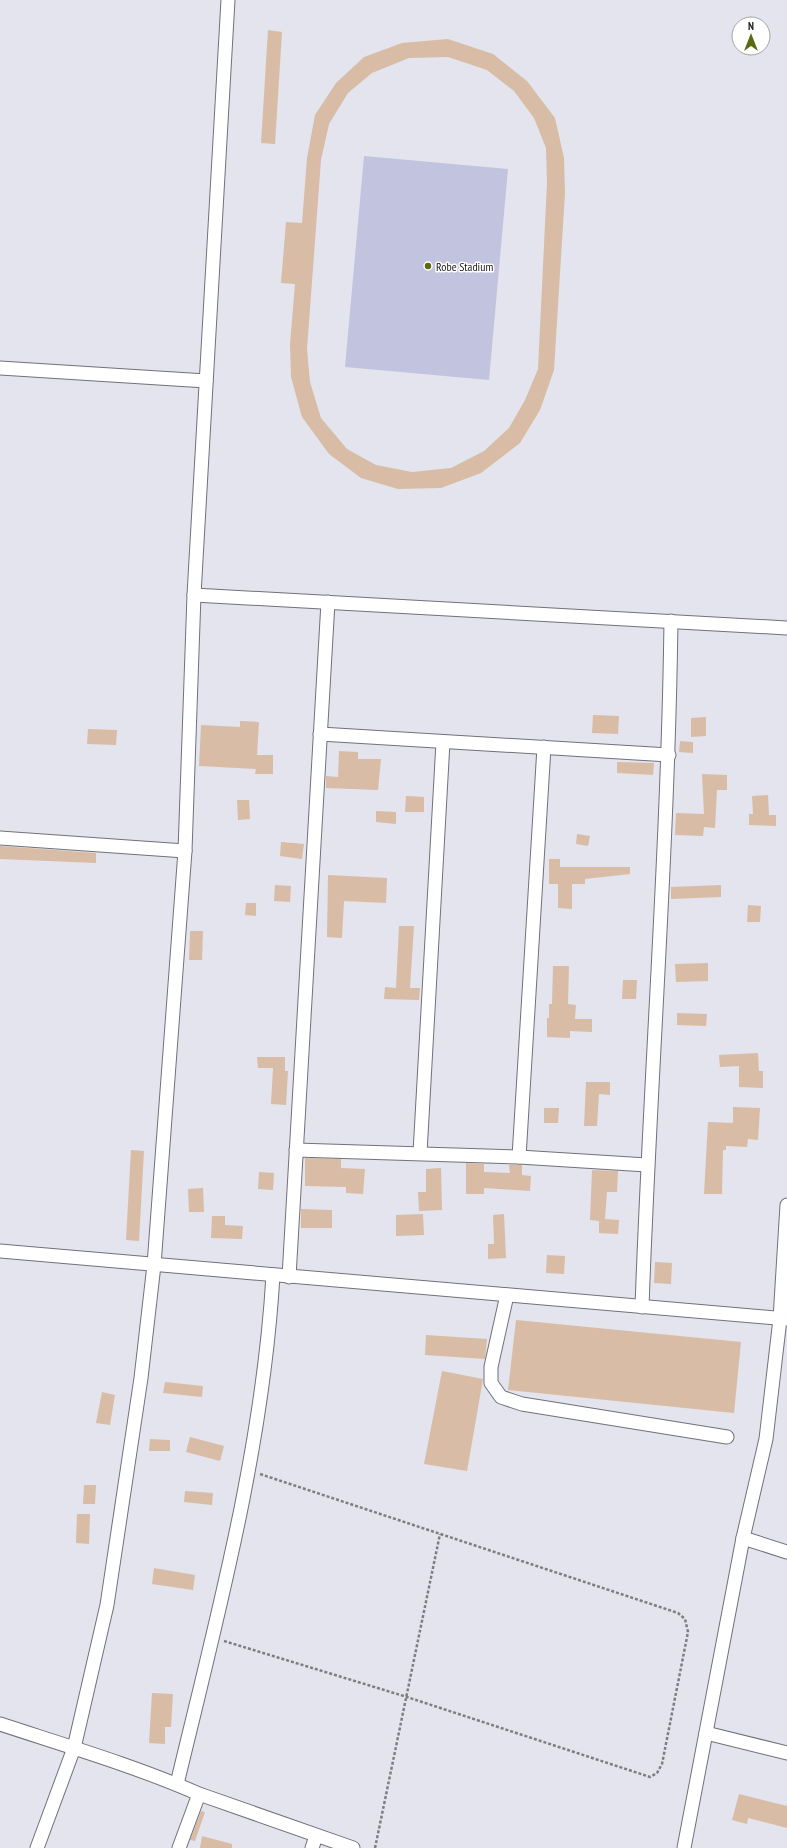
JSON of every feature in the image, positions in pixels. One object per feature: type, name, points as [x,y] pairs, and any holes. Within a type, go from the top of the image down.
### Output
[{"type":"street","points":[[37,1848],[74,1748],[107,1605],[141,1378],[154,1265],[185,851],[194,595],[228,0]]},
{"type":"street","points":[[0,368],[206,381]]},
{"type":"street","points":[[194,595],[787,628]]},
{"type":"street","points":[[289,1277],[328,602]]},
{"type":"street","points":[[642,1307],[647,1165],[669,755],[671,621]]},
{"type":"street","points":[[320,734],[669,755]]},
{"type":"street","points":[[420,1153],[443,742]]},
{"type":"street","points":[[519,1157],[544,747]]},
{"type":"street","points":[[0,838],[185,851]]},
{"type":"street","points":[[296,1150],[519,1157],[647,1165]]},
{"type":"street","points":[[684,1848],[743,1538],[766,1438],[783,1319],[787,1205]]},
{"type":"street","points":[[0,1250],[289,1277],[783,1319]]},
{"type":"street","points":[[177,1784],[212,1638],[249,1470],[270,1327],[273,1275]]},
{"type":"street","points":[[507,1295],[491,1367],[491,1383],[501,1398],[522,1404],[727,1437]]},
{"type":"street","points":[[743,1538],[787,1552]]},
{"type":"street","points":[[0,1724],[177,1784],[314,1842],[353,1848]]},
{"type":"street","points":[[706,1733],[787,1753]]},
{"type":"street","points":[[179,1848],[199,1794]]},
{"type":"path","points":[[212,1638],[407,1697],[650,1777],[658,1773],[662,1764],[688,1632],[685,1619],[678,1613],[249,1470]]},
{"type":"path","points":[[375,1848],[440,1534]]},
{"type":"shaded area","points":[[364,156],[508,169],[489,380],[345,367]]},
{"type":"building","points":[[268,30],[282,32],[275,144],[261,143]]},
{"type":"building","points":[[448,39],[493,54],[527,81],[555,118],[564,158],[565,193],[554,370],[540,410],[520,443],[481,473],[441,488],[398,489],[361,478],[329,454],[302,417],[291,377],[290,344],[295,284],[281,283],[286,222],[302,223],[307,158],[315,115],[336,83],[364,57],[402,43]],"holes":[[[448,57],[487,70],[514,91],[534,118],[546,148],[547,183],[538,369],[525,400],[509,428],[484,451],[451,468],[412,472],[376,465],[347,449],[321,418],[310,382],[307,349],[321,160],[329,124],[348,93],[372,73],[409,58]]]},
{"type":"building","points":[[593,715],[619,716],[618,734],[592,733]]},
{"type":"building","points":[[706,717],[706,736],[691,737],[691,718]]},
{"type":"building","points":[[240,721],[259,722],[257,755],[273,755],[273,774],[255,774],[256,769],[199,766],[201,725],[240,727]]},
{"type":"building","points":[[88,729],[117,730],[116,745],[87,744]]},
{"type":"building","points":[[680,741],[693,742],[693,753],[679,752]]},
{"type":"building","points":[[339,751],[358,752],[358,759],[381,759],[378,790],[326,788],[326,776],[338,777]]},
{"type":"building","points":[[617,762],[654,763],[653,775],[617,773]]},
{"type":"building","points":[[702,774],[727,775],[727,790],[717,790],[715,828],[704,827],[703,836],[675,835],[676,813],[704,814]]},
{"type":"building","points":[[768,795],[769,815],[776,815],[776,826],[749,825],[749,814],[753,814],[752,796]]},
{"type":"building","points":[[406,796],[424,797],[424,812],[405,812]]},
{"type":"building","points":[[237,800],[249,800],[250,819],[238,820]]},
{"type":"building","points":[[376,811],[396,812],[396,824],[376,822]]},
{"type":"building","points":[[577,834],[590,836],[588,846],[576,844]]},
{"type":"building","points":[[281,842],[304,844],[302,859],[280,856]]},
{"type":"building","points":[[0,846],[96,853],[96,863],[0,859]]},
{"type":"building","points":[[549,859],[560,859],[560,867],[630,867],[630,874],[585,879],[585,884],[572,884],[572,909],[558,908],[558,884],[549,884]]},
{"type":"building","points":[[328,875],[387,878],[386,903],[344,901],[342,938],[327,937]]},
{"type":"building","points":[[275,885],[291,886],[290,902],[274,901]]},
{"type":"building","points":[[721,885],[721,897],[671,899],[671,887]]},
{"type":"building","points":[[246,903],[256,903],[256,916],[245,915]]},
{"type":"building","points":[[748,905],[761,906],[760,922],[747,922]]},
{"type":"building","points":[[399,926],[414,926],[410,988],[420,988],[419,1000],[384,999],[385,987],[396,988]]},
{"type":"building","points":[[190,931],[203,931],[202,960],[189,960]]},
{"type":"building","points":[[708,963],[708,981],[676,982],[675,964]]},
{"type":"building","points":[[553,966],[569,966],[568,1004],[576,1005],[575,1019],[592,1019],[592,1032],[570,1031],[570,1038],[547,1037],[549,1004],[552,1004]]},
{"type":"building","points":[[623,980],[637,980],[636,999],[622,999]]},
{"type":"building","points":[[677,1013],[707,1014],[706,1026],[677,1025]]},
{"type":"building","points":[[758,1053],[759,1071],[763,1071],[763,1088],[739,1087],[739,1066],[720,1067],[719,1055]]},
{"type":"building","points":[[257,1057],[285,1057],[285,1071],[288,1071],[286,1105],[271,1104],[273,1068],[258,1068]]},
{"type":"building","points":[[586,1082],[610,1082],[610,1095],[599,1094],[597,1126],[584,1126]]},
{"type":"building","points":[[733,1107],[760,1108],[758,1140],[748,1139],[747,1147],[726,1146],[726,1150],[723,1150],[722,1194],[704,1194],[708,1122],[733,1123]]},
{"type":"building","points":[[544,1108],[559,1108],[558,1123],[544,1123]]},
{"type":"building","points":[[131,1150],[144,1151],[139,1241],[126,1240]]},
{"type":"building","points":[[305,1158],[341,1159],[341,1168],[365,1169],[363,1194],[346,1193],[346,1187],[305,1186]]},
{"type":"building","points":[[466,1163],[484,1164],[484,1172],[510,1173],[509,1165],[522,1165],[522,1175],[531,1176],[530,1191],[484,1188],[484,1194],[466,1194]]},
{"type":"building","points":[[441,1168],[442,1210],[419,1211],[418,1192],[426,1192],[426,1169]]},
{"type":"building","points":[[592,1170],[618,1171],[617,1192],[607,1192],[605,1219],[619,1220],[618,1234],[599,1233],[599,1221],[590,1220]]},
{"type":"building","points":[[259,1172],[274,1173],[273,1190],[258,1189]]},
{"type":"building","points":[[203,1188],[204,1212],[189,1212],[188,1189]]},
{"type":"building","points":[[301,1209],[332,1210],[332,1228],[301,1228]]},
{"type":"building","points":[[423,1214],[424,1235],[396,1236],[396,1215]]},
{"type":"building","points":[[504,1214],[506,1258],[488,1259],[488,1244],[494,1244],[493,1215]]},
{"type":"building","points":[[212,1216],[225,1216],[225,1225],[243,1226],[242,1239],[211,1238]]},
{"type":"building","points":[[547,1255],[565,1256],[564,1274],[546,1273]]},
{"type":"building","points":[[655,1262],[672,1263],[671,1284],[654,1283]]},
{"type":"building","points":[[516,1320],[741,1342],[734,1413],[508,1390]]},
{"type":"building","points":[[426,1335],[487,1339],[485,1359],[425,1355]]},
{"type":"building","points":[[442,1371],[483,1379],[467,1471],[424,1464]]},
{"type":"building","points":[[165,1382],[203,1386],[202,1397],[163,1393]]},
{"type":"building","points":[[102,1392],[115,1395],[110,1425],[96,1423]]},
{"type":"building","points":[[190,1437],[224,1446],[220,1461],[186,1452]]},
{"type":"building","points":[[150,1439],[170,1440],[170,1451],[149,1451]]},
{"type":"building","points":[[84,1485],[96,1485],[95,1504],[83,1504]]},
{"type":"building","points":[[185,1491],[213,1493],[212,1505],[184,1502]]},
{"type":"building","points":[[77,1514],[90,1514],[89,1544],[76,1543]]},
{"type":"building","points":[[154,1568],[195,1575],[193,1590],[152,1584]]},
{"type":"building","points":[[152,1693],[173,1694],[171,1727],[165,1727],[165,1744],[149,1743]]},
{"type":"building","points":[[739,1794],[787,1806],[787,1828],[748,1818],[747,1824],[732,1820]]},
{"type":"building","points":[[201,1811],[205,1812],[195,1841],[190,1840]]},
{"type":"building","points":[[202,1836],[232,1844],[232,1848],[200,1848]]},
{"type":"place","name":"Robe Stadium","points":[[428,266]]}]
